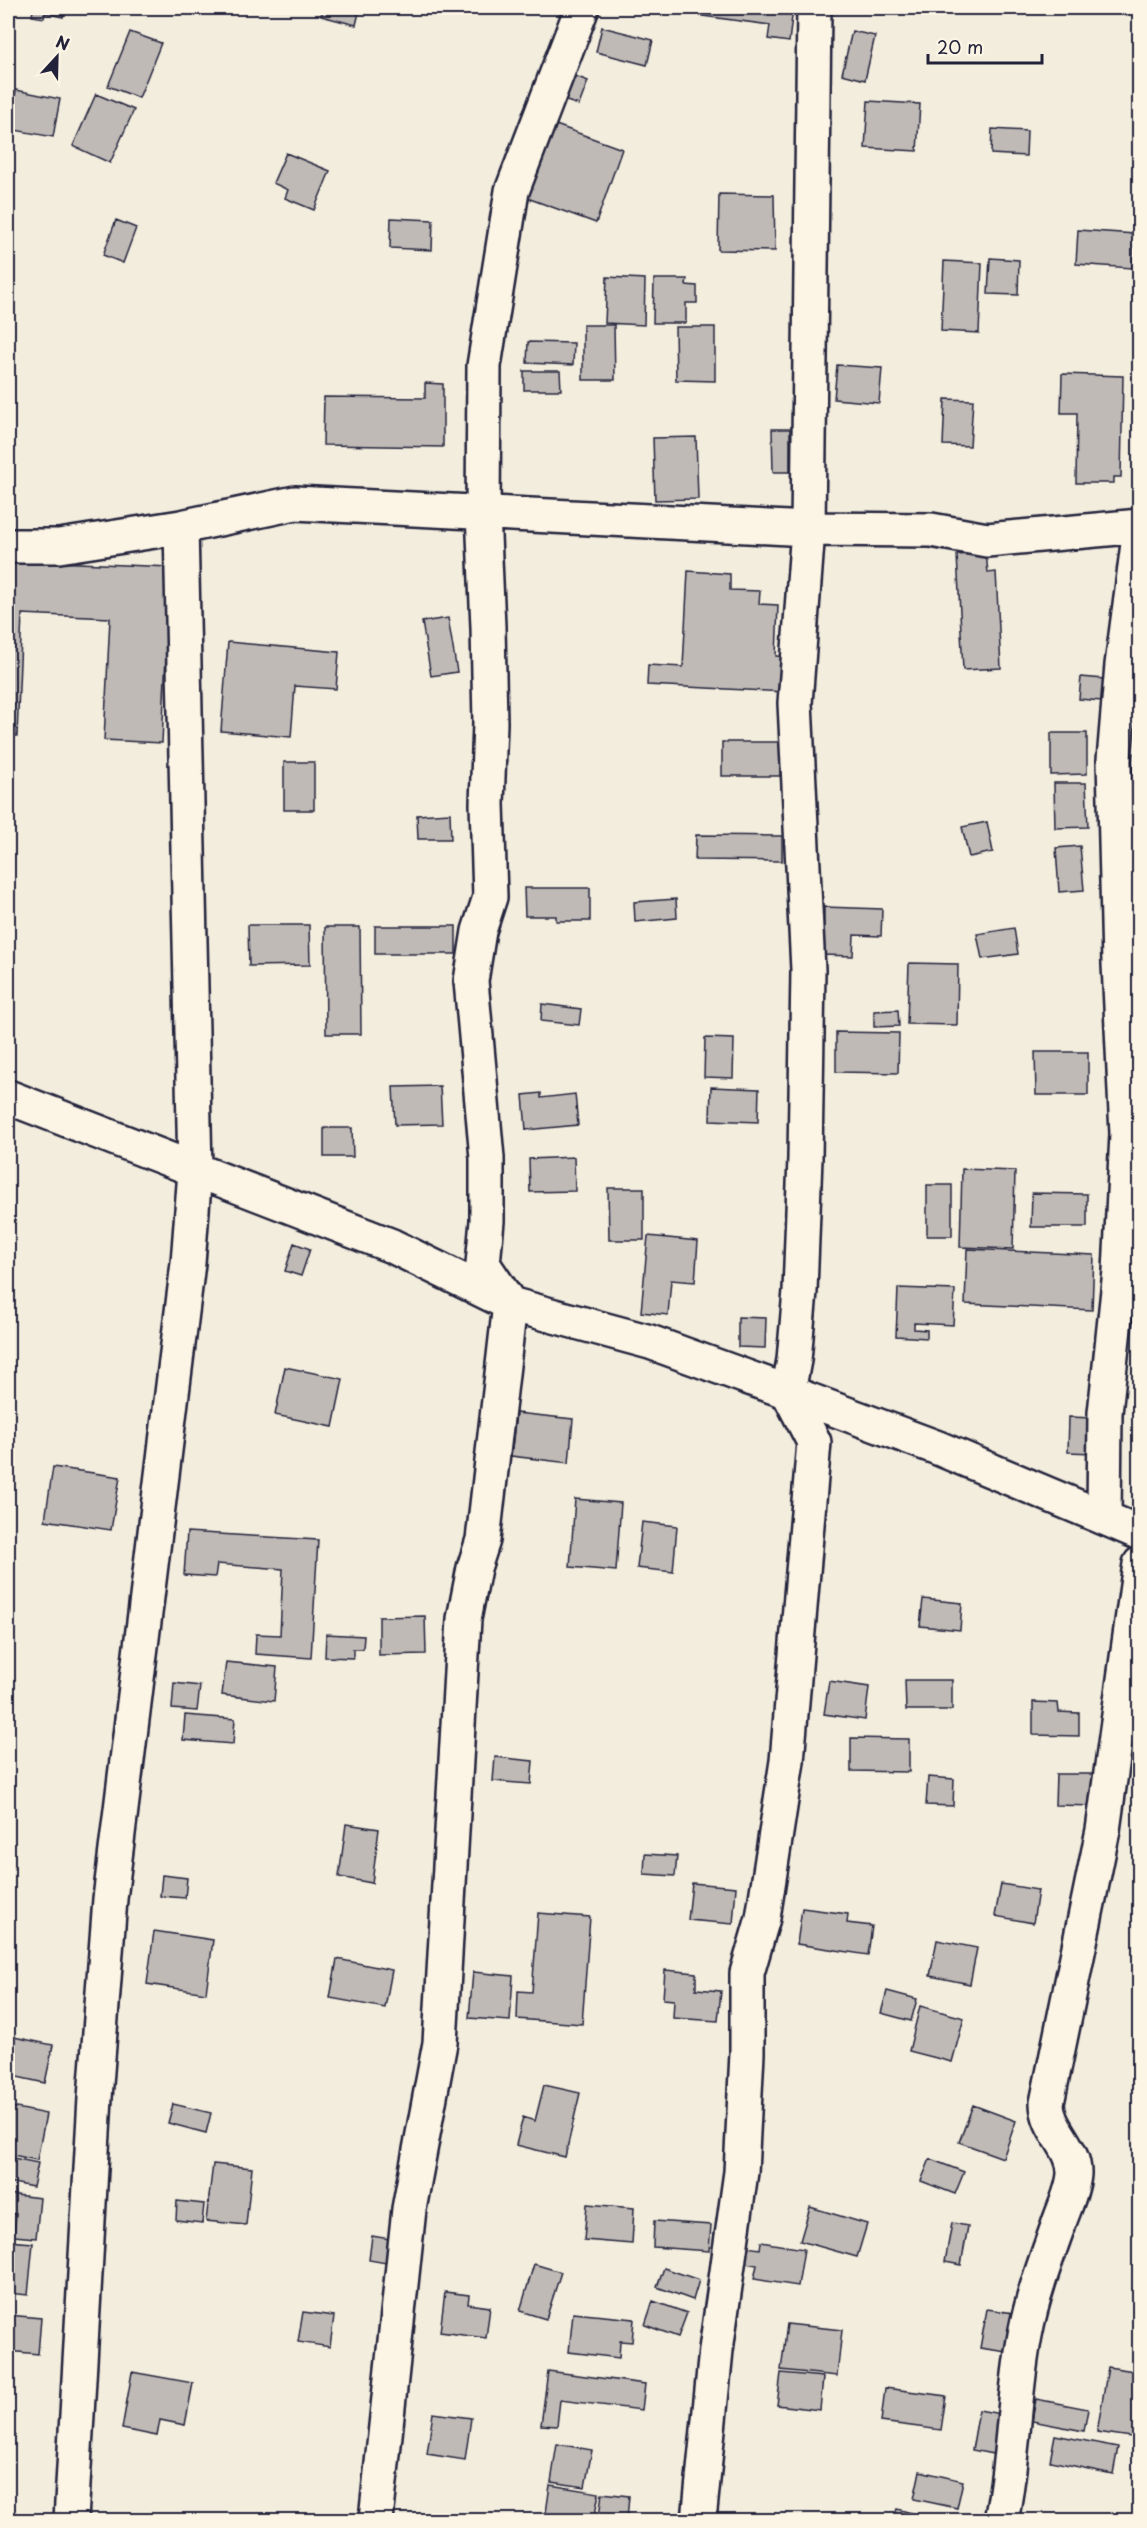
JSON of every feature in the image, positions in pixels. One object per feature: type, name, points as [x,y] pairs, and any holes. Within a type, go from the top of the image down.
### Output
[{"type":"street","points":[[376,2520],[409,2209],[440,2043],[464,1619],[474,1568],[483,1540],[510,1304],[483,1264],[487,1221],[487,1158],[471,981],[478,931],[490,897],[487,804],[489,637],[483,513],[484,366],[512,191],[582,8]]},
{"type":"street","points":[[699,2520],[716,2350],[741,2172],[747,2052],[747,1973],[763,1918],[788,1761],[814,1442],[788,1392],[794,1360],[800,1291],[805,1158],[808,970],[795,703],[808,529],[814,8]]},
{"type":"street","points":[[8,546],[59,546],[181,527],[295,503],[808,529],[931,530],[987,540],[1140,527],[1122,665],[1114,760],[1119,964],[1127,1134],[1120,1271],[1106,1413],[1104,1517]]},
{"type":"street","points":[[70,2520],[87,2227],[110,1899],[188,1263],[195,1171],[181,527]]},
{"type":"street","points":[[8,1097],[392,1246],[510,1304],[650,1342],[788,1392],[938,1448],[1140,1533]]},
{"type":"street","points":[[1001,2520],[1008,2490],[1014,2405],[1025,2334],[1041,2276],[1073,2181],[1072,2157],[1050,2119],[1047,2103],[1103,1830],[1140,1564]]},
{"type":"building","points":[[24,8],[65,8],[63,17],[45,13],[44,18],[32,16],[33,10]]},
{"type":"building","points":[[323,8],[360,8],[356,25],[321,16]]},
{"type":"building","points":[[704,8],[793,8],[789,42],[768,39],[770,25],[703,16]]},
{"type":"building","points":[[602,27],[653,40],[647,65],[596,52]]},
{"type":"building","points":[[852,31],[875,36],[865,80],[842,74]]},
{"type":"building","points":[[130,32],[161,43],[139,98],[108,86]]},
{"type":"building","points":[[570,74],[588,81],[579,105],[560,99]]},
{"type":"building","points":[[16,90],[60,99],[53,137],[9,129]]},
{"type":"building","points":[[96,94],[134,110],[110,163],[73,146]]},
{"type":"building","points":[[868,101],[920,104],[917,151],[865,148]]},
{"type":"building","points":[[545,121],[622,149],[596,223],[519,195]]},
{"type":"building","points":[[992,129],[1027,131],[1026,156],[991,154]]},
{"type":"building","points":[[286,153],[330,171],[314,210],[285,198],[288,190],[273,183]]},
{"type":"building","points":[[719,194],[774,195],[775,251],[718,250]]},
{"type":"building","points":[[391,218],[433,220],[432,250],[390,248]]},
{"type":"building","points":[[116,220],[136,228],[123,263],[103,255]]},
{"type":"building","points":[[1078,230],[1135,234],[1132,268],[1076,264]]},
{"type":"building","points":[[990,258],[1019,260],[1018,295],[988,294]]},
{"type":"building","points":[[944,261],[982,263],[979,333],[941,331]]},
{"type":"building","points":[[607,277],[645,279],[644,325],[605,323]]},
{"type":"building","points":[[654,279],[687,279],[686,285],[697,286],[697,303],[686,303],[686,323],[653,323]]},
{"type":"building","points":[[583,325],[614,325],[615,380],[583,380]]},
{"type":"building","points":[[675,327],[715,327],[715,381],[676,380]]},
{"type":"building","points":[[528,342],[574,343],[573,365],[527,363]]},
{"type":"building","points":[[837,365],[882,368],[879,403],[834,399]]},
{"type":"building","points":[[524,371],[560,371],[561,390],[524,390]]},
{"type":"building","points":[[1062,374],[1123,376],[1121,477],[1114,477],[1114,483],[1076,483],[1077,413],[1061,413]]},
{"type":"building","points":[[425,383],[443,384],[443,447],[323,445],[324,397],[425,398]]},
{"type":"building","points":[[945,399],[973,400],[970,446],[943,445]]},
{"type":"building","points":[[772,429],[790,429],[790,472],[773,472]]},
{"type":"building","points":[[696,437],[698,499],[655,500],[653,438]]},
{"type":"building","points":[[986,553],[988,573],[996,572],[1001,668],[963,670],[957,555]]},
{"type":"building","points":[[8,560],[170,567],[162,743],[104,740],[110,618],[22,614],[17,736],[8,736]]},
{"type":"building","points":[[688,571],[730,574],[730,590],[760,591],[759,604],[778,605],[776,656],[788,657],[787,692],[647,685],[648,665],[683,667]]},
{"type":"building","points":[[448,618],[457,672],[431,676],[422,622]]},
{"type":"building","points":[[228,642],[339,652],[336,689],[295,686],[291,737],[221,731]]},
{"type":"building","points":[[1081,677],[1104,679],[1102,701],[1079,699]]},
{"type":"building","points":[[1051,733],[1087,733],[1087,774],[1051,775]]},
{"type":"building","points":[[722,742],[780,742],[780,776],[722,776]]},
{"type":"building","points":[[284,762],[314,762],[314,810],[284,810]]},
{"type":"building","points":[[1054,783],[1086,783],[1088,827],[1055,828]]},
{"type":"building","points":[[450,813],[451,839],[418,839],[417,815]]},
{"type":"building","points":[[987,822],[993,852],[969,857],[962,827]]},
{"type":"building","points":[[696,835],[782,836],[782,861],[695,860]]},
{"type":"building","points":[[1080,846],[1084,890],[1059,892],[1056,848]]},
{"type":"building","points":[[524,888],[590,888],[590,921],[556,921],[556,916],[525,916]]},
{"type":"building","points":[[676,899],[677,918],[635,922],[634,902]]},
{"type":"building","points":[[824,907],[882,909],[881,936],[854,935],[853,956],[823,955]]},
{"type":"building","points":[[248,925],[309,925],[310,965],[249,966]]},
{"type":"building","points":[[375,926],[456,926],[456,954],[375,954]]},
{"type":"building","points":[[325,927],[360,927],[361,1034],[326,1034]]},
{"type":"building","points":[[1014,928],[1018,954],[982,959],[977,934]]},
{"type":"building","points":[[909,963],[958,964],[957,1025],[907,1024]]},
{"type":"building","points":[[542,1004],[581,1009],[579,1025],[541,1021]]},
{"type":"building","points":[[898,1010],[899,1026],[874,1027],[874,1011]]},
{"type":"building","points":[[836,1032],[899,1033],[898,1073],[836,1072]]},
{"type":"building","points":[[705,1038],[734,1039],[733,1078],[704,1077]]},
{"type":"building","points":[[1035,1052],[1088,1052],[1088,1095],[1036,1095]]},
{"type":"building","points":[[440,1086],[442,1124],[395,1125],[393,1087]]},
{"type":"building","points":[[711,1087],[759,1089],[758,1122],[710,1120]]},
{"type":"building","points":[[541,1093],[541,1098],[575,1094],[578,1125],[526,1130],[523,1095]]},
{"type":"building","points":[[324,1128],[352,1128],[353,1157],[324,1157]]},
{"type":"building","points":[[574,1157],[575,1191],[530,1192],[529,1159]]},
{"type":"building","points":[[962,1169],[1015,1171],[1013,1249],[960,1247]]},
{"type":"building","points":[[927,1185],[952,1185],[952,1236],[927,1236]]},
{"type":"building","points":[[608,1188],[644,1188],[644,1240],[609,1240]]},
{"type":"building","points":[[1032,1193],[1087,1194],[1087,1227],[1031,1227]]},
{"type":"building","points":[[648,1236],[698,1241],[695,1282],[671,1280],[668,1315],[641,1312]]},
{"type":"building","points":[[294,1243],[310,1249],[301,1276],[285,1271]]},
{"type":"building","points":[[967,1249],[1094,1255],[1092,1310],[965,1304]]},
{"type":"building","points":[[898,1288],[955,1290],[953,1325],[914,1323],[914,1329],[927,1330],[927,1338],[896,1336]]},
{"type":"building","points":[[738,1317],[766,1318],[765,1348],[738,1347]]},
{"type":"building","points":[[285,1367],[343,1379],[333,1427],[275,1415]]},
{"type":"building","points":[[516,1413],[573,1419],[569,1463],[511,1456]]},
{"type":"building","points":[[1069,1417],[1094,1418],[1093,1453],[1068,1452]]},
{"type":"building","points":[[53,1467],[120,1477],[111,1530],[45,1520]]},
{"type":"building","points":[[575,1499],[621,1503],[616,1571],[570,1567]]},
{"type":"building","points":[[642,1522],[677,1526],[673,1572],[637,1568]]},
{"type":"building","points":[[187,1532],[318,1540],[311,1658],[255,1654],[256,1634],[280,1635],[283,1569],[217,1564],[215,1577],[184,1575]]},
{"type":"building","points":[[923,1599],[962,1603],[960,1630],[920,1626]]},
{"type":"building","points":[[425,1616],[426,1654],[379,1655],[379,1617]]},
{"type":"building","points":[[326,1634],[364,1636],[363,1649],[353,1649],[353,1658],[325,1657]]},
{"type":"building","points":[[226,1662],[277,1667],[274,1701],[222,1695]]},
{"type":"building","points":[[905,1680],[952,1680],[952,1710],[906,1710]]},
{"type":"building","points":[[829,1681],[869,1687],[865,1720],[824,1714]]},
{"type":"building","points":[[174,1683],[200,1686],[197,1711],[172,1709]]},
{"type":"building","points":[[1033,1702],[1058,1703],[1059,1712],[1079,1713],[1079,1736],[1033,1735]]},
{"type":"building","points":[[185,1715],[235,1719],[233,1744],[183,1740]]},
{"type":"building","points":[[851,1738],[909,1739],[909,1772],[851,1771]]},
{"type":"building","points":[[495,1757],[533,1761],[531,1784],[493,1781]]},
{"type":"building","points":[[1056,1774],[1097,1774],[1096,1806],[1055,1805]]},
{"type":"building","points":[[928,1777],[954,1779],[953,1806],[926,1805]]},
{"type":"building","points":[[346,1824],[379,1829],[372,1883],[339,1877]]},
{"type":"building","points":[[645,1854],[677,1856],[675,1876],[644,1874]]},
{"type":"building","points":[[162,1875],[187,1878],[185,1898],[160,1896]]},
{"type":"building","points":[[692,1883],[736,1887],[733,1924],[688,1920]]},
{"type":"building","points":[[1001,1884],[1038,1890],[1033,1923],[995,1916]]},
{"type":"building","points":[[802,1908],[848,1914],[847,1923],[872,1926],[868,1955],[797,1944]]},
{"type":"building","points":[[538,1913],[590,1917],[582,2024],[517,2019],[518,1991],[532,1992]]},
{"type":"building","points":[[154,1931],[213,1940],[206,1993],[147,1984]]},
{"type":"building","points":[[937,1940],[977,1948],[970,1984],[930,1976]]},
{"type":"building","points":[[337,1959],[392,1970],[385,2008],[330,1998]]},
{"type":"building","points":[[665,1970],[696,1973],[696,1989],[721,1991],[718,2021],[673,2018],[674,2000],[663,1999]]},
{"type":"building","points":[[473,1972],[513,1976],[510,2021],[469,2018]]},
{"type":"building","points":[[887,1991],[917,1999],[911,2021],[881,2013]]},
{"type":"building","points":[[920,2006],[964,2018],[952,2062],[909,2051]]},
{"type":"building","points":[[9,2036],[53,2045],[45,2083],[8,2075]]},
{"type":"building","points":[[544,2085],[580,2093],[565,2157],[516,2145],[523,2117],[535,2121]]},
{"type":"building","points":[[173,2104],[211,2113],[206,2133],[168,2123]]},
{"type":"building","points":[[973,2105],[1016,2121],[1003,2158],[959,2142]]},
{"type":"building","points":[[12,2107],[46,2114],[37,2160],[8,2154],[8,2131]]},
{"type":"building","points":[[8,2157],[38,2163],[33,2187],[8,2182]]},
{"type":"building","points":[[930,2159],[964,2172],[955,2194],[921,2181]]},
{"type":"building","points":[[213,2164],[252,2168],[246,2225],[206,2221]]},
{"type":"building","points":[[8,2194],[40,2198],[36,2238],[14,2236],[16,2214],[8,2213]]},
{"type":"building","points":[[177,2201],[204,2204],[202,2223],[176,2220]]},
{"type":"building","points":[[587,2204],[634,2208],[632,2244],[584,2240]]},
{"type":"building","points":[[810,2207],[867,2224],[857,2257],[800,2241]]},
{"type":"building","points":[[654,2221],[711,2225],[709,2251],[653,2247]]},
{"type":"building","points":[[952,2223],[968,2226],[961,2265],[945,2262]]},
{"type":"building","points":[[372,2236],[390,2239],[386,2263],[369,2260]]},
{"type":"building","points":[[8,2241],[33,2243],[28,2295],[8,2293]]},
{"type":"building","points":[[761,2242],[804,2249],[798,2286],[754,2279],[757,2265],[745,2263],[747,2247],[760,2249]]},
{"type":"building","points":[[534,2264],[561,2272],[546,2319],[520,2311]]},
{"type":"building","points":[[664,2268],[699,2280],[693,2300],[657,2287]]},
{"type":"building","points":[[445,2292],[469,2295],[468,2304],[490,2307],[486,2338],[440,2332]]},
{"type":"building","points":[[653,2301],[687,2313],[678,2337],[645,2325]]},
{"type":"building","points":[[987,2309],[1020,2314],[1013,2353],[980,2348]]},
{"type":"building","points":[[303,2312],[334,2316],[330,2347],[298,2342]]},
{"type":"building","points":[[573,2313],[634,2319],[632,2342],[620,2341],[619,2358],[569,2352]]},
{"type":"building","points":[[8,2315],[41,2318],[38,2354],[8,2351]]},
{"type":"building","points":[[787,2324],[842,2330],[837,2376],[781,2370]]},
{"type":"building","points":[[1108,2367],[1140,2372],[1138,2438],[1097,2432]]},
{"type":"building","points":[[548,2371],[645,2384],[642,2410],[560,2400],[557,2426],[541,2425]]},
{"type":"building","points":[[132,2372],[193,2383],[185,2425],[160,2420],[157,2436],[122,2429]]},
{"type":"building","points":[[781,2373],[823,2377],[820,2410],[777,2405]]},
{"type":"building","points":[[885,2388],[946,2396],[941,2430],[881,2422]]},
{"type":"building","points":[[1036,2399],[1088,2409],[1084,2431],[1032,2421]]},
{"type":"building","points":[[979,2410],[1006,2415],[998,2455],[972,2450]]},
{"type":"building","points":[[433,2413],[471,2418],[465,2460],[427,2454]]},
{"type":"building","points":[[1055,2435],[1118,2447],[1113,2474],[1050,2461]]},
{"type":"building","points":[[557,2444],[592,2450],[585,2487],[551,2482]]},
{"type":"building","points":[[920,2471],[963,2481],[957,2508],[914,2499]]},
{"type":"building","points":[[550,2485],[599,2493],[594,2520],[545,2520]]},
{"type":"building","points":[[602,2493],[629,2496],[627,2520],[599,2517]]},
{"type":"building","points":[[897,2509],[937,2520],[893,2520]]}]
